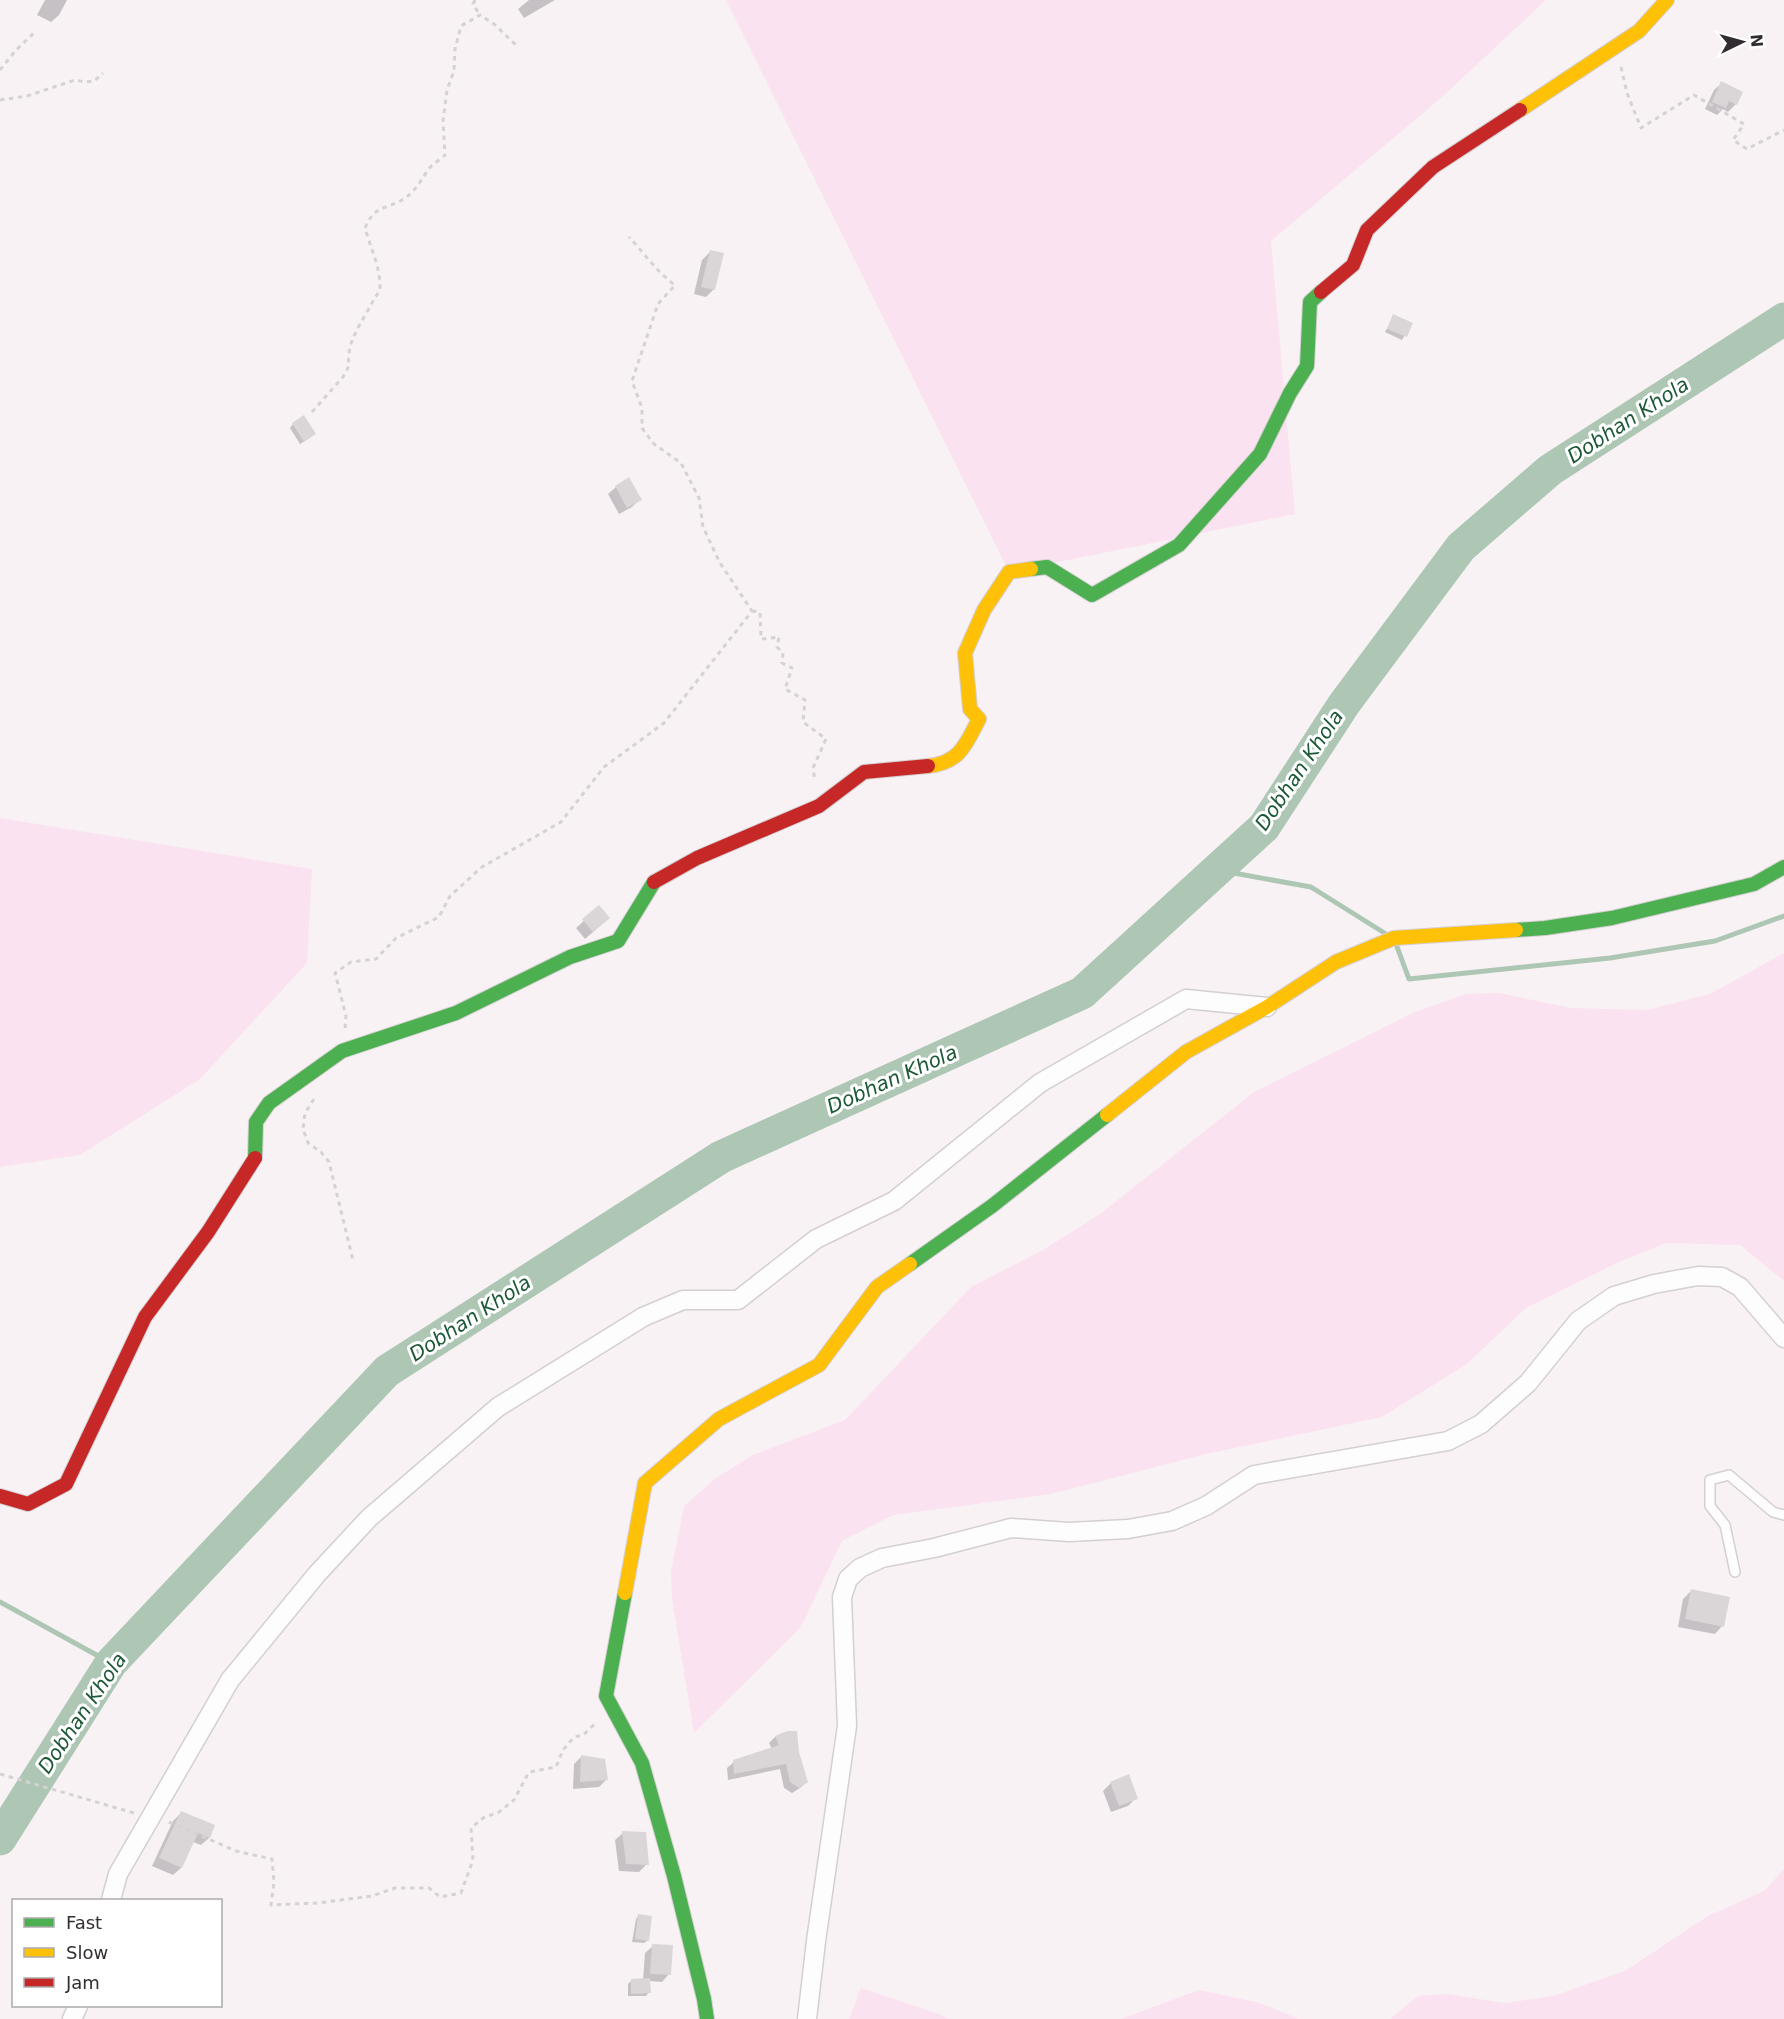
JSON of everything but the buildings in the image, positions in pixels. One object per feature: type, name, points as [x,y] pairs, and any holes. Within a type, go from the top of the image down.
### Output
[{"type":"street","points":[[0,1496],[28,1504],[66,1484],[145,1317],[207,1232],[255,1158],[256,1122],[269,1103],[342,1051],[456,1013],[570,957],[618,941],[653,882],[698,858],[819,806],[864,772],[941,765],[963,751],[979,719],[970,709],[965,653],[984,610],[1009,572],[1047,567],[1092,595],[1179,545],[1260,454],[1290,393],[1307,366],[1310,302],[1353,265],[1367,230],[1433,167],[1639,32],[1667,0]]},
{"type":"street","points":[[707,2019],[674,1876],[642,1763],[606,1696],[645,1484],[719,1419],[819,1365],[877,1287],[992,1206],[1186,1052],[1267,1007],[1336,962],[1394,938],[1545,928],[1612,918],[1754,884],[1784,867]]},
{"type":"street","points":[[111,1899],[118,1874],[230,1680],[316,1574],[369,1518],[498,1407],[643,1317],[683,1300],[738,1300],[816,1239],[894,1201],[1040,1083],[1186,999],[1267,1007]]},
{"type":"street","points":[[807,2019],[847,1726],[842,1597],[848,1579],[860,1568],[882,1558],[934,1548],[1011,1528],[1069,1532],[1128,1529],[1172,1521],[1206,1506],[1254,1475],[1448,1441],[1481,1424],[1528,1383],[1578,1321],[1614,1296],[1654,1284],[1698,1276],[1722,1277],[1740,1287],[1784,1338]]},
{"type":"lane","points":[[1735,1572],[1725,1525],[1710,1506],[1710,1480],[1729,1475],[1773,1512],[1784,1515]]},
{"type":"path","points":[[475,0],[473,4],[480,15],[494,24],[517,46]]},
{"type":"path","points":[[312,412],[343,377],[349,366],[347,354],[352,342],[380,289],[376,264],[365,228],[368,220],[375,211],[400,201],[420,186],[429,169],[446,155],[443,121],[455,49],[461,26],[480,15]]},
{"type":"path","points":[[0,70],[16,50],[36,32]]},
{"type":"path","points":[[1612,50],[1622,67],[1627,93],[1641,129],[1694,94],[1743,124],[1733,140],[1747,149],[1784,130]]},
{"type":"path","points":[[0,100],[27,96],[75,80],[94,81],[103,73]]},
{"type":"path","points":[[629,237],[655,265],[659,274],[675,285],[658,304],[632,381],[642,408],[642,428],[654,444],[681,463],[699,498],[703,527],[720,563],[752,611],[760,612],[761,639],[779,637],[777,647],[783,653],[782,663],[792,668],[785,689],[805,700],[803,722],[826,739],[813,768],[819,806]]},
{"type":"path","points":[[342,1051],[346,1016],[335,972],[351,962],[376,959],[396,938],[439,917],[450,897],[482,867],[561,822],[604,767],[664,723],[752,611]]},
{"type":"path","points":[[315,1097],[305,1113],[303,1129],[308,1143],[321,1152],[329,1162],[352,1260]]},
{"type":"path","points":[[0,1774],[170,1822],[236,1851],[272,1859],[274,1882],[271,1905],[318,1903],[372,1896],[395,1888],[429,1888],[440,1897],[461,1893],[473,1860],[471,1828],[483,1818],[499,1812],[514,1800],[529,1772],[556,1767],[563,1750],[574,1737],[583,1735],[594,1725],[612,1727],[621,1724]]},
{"type":"shaded area","points":[[726,0],[1546,0],[1441,98],[1271,241],[1295,514],[1009,572]]},
{"type":"shaded area","points":[[0,818],[312,869],[307,963],[200,1079],[80,1155],[0,1167]]},
{"type":"shaded area","points":[[1784,953],[1784,1281],[1740,1245],[1666,1243],[1619,1262],[1526,1308],[1467,1364],[1382,1417],[1206,1454],[1051,1494],[893,1515],[842,1541],[801,1627],[694,1733],[672,1599],[671,1572],[684,1506],[716,1478],[753,1455],[845,1420],[971,1287],[1043,1250],[1100,1214],[1254,1092],[1415,1012],[1466,994],[1499,993],[1571,1008],[1647,1010],[1710,994]]},
{"type":"shaded area","points":[[1784,1869],[1784,2019],[1390,2019],[1418,1996],[1446,1994],[1505,2003],[1553,1996],[1625,1971],[1708,1916],[1764,1891]]},
{"type":"shaded area","points":[[861,1988],[939,2014],[948,2019],[849,2019]]},
{"type":"shaded area","points":[[1199,1990],[1260,2003],[1299,2019],[1121,2019]]},
{"type":"waterway","name":"Dobhan Khola","points":[[0,1839],[111,1663],[387,1371],[721,1157],[1082,993],[1264,827],[1344,704],[1461,547],[1550,470],[1784,319]]},
{"type":"waterway","points":[[1217,870],[1311,887],[1386,934]]},
{"type":"waterway","points":[[1396,944],[1409,979],[1610,958],[1715,941],[1784,916]]},
{"type":"waterway","points":[[0,1602],[111,1663]]},
{"type":"traffic: fast","points":[[1031,569],[1047,567],[1092,595],[1179,545],[1260,454],[1290,393],[1307,366],[1310,302],[1321,292]]},
{"type":"traffic: fast","points":[[1516,930],[1612,918],[1754,884],[1784,867]]},
{"type":"traffic: fast","points":[[255,1158],[256,1122],[269,1103],[342,1051],[456,1013],[570,957],[618,941],[654,882]]},
{"type":"traffic: fast","points":[[910,1264],[992,1206],[1107,1115]]},
{"type":"traffic: fast","points":[[625,1593],[606,1696],[642,1763],[674,1876],[707,2019]]},
{"type":"traffic: slow","points":[[1520,110],[1639,31],[1667,0]]},
{"type":"traffic: slow","points":[[928,766],[948,761],[966,744],[979,719],[970,709],[965,653],[984,610],[1009,572],[1031,569]]},
{"type":"traffic: slow","points":[[1107,1115],[1186,1052],[1267,1007],[1336,962],[1394,938],[1516,930]]},
{"type":"traffic: slow","points":[[625,1593],[645,1483],[719,1419],[819,1365],[877,1287],[910,1264]]},
{"type":"traffic: jam","points":[[1321,292],[1353,265],[1367,230],[1433,167],[1520,110]]},
{"type":"traffic: jam","points":[[654,882],[697,858],[819,806],[864,772],[928,766]]},
{"type":"traffic: jam","points":[[0,1496],[28,1504],[66,1484],[145,1317],[208,1232],[255,1158]]}]
